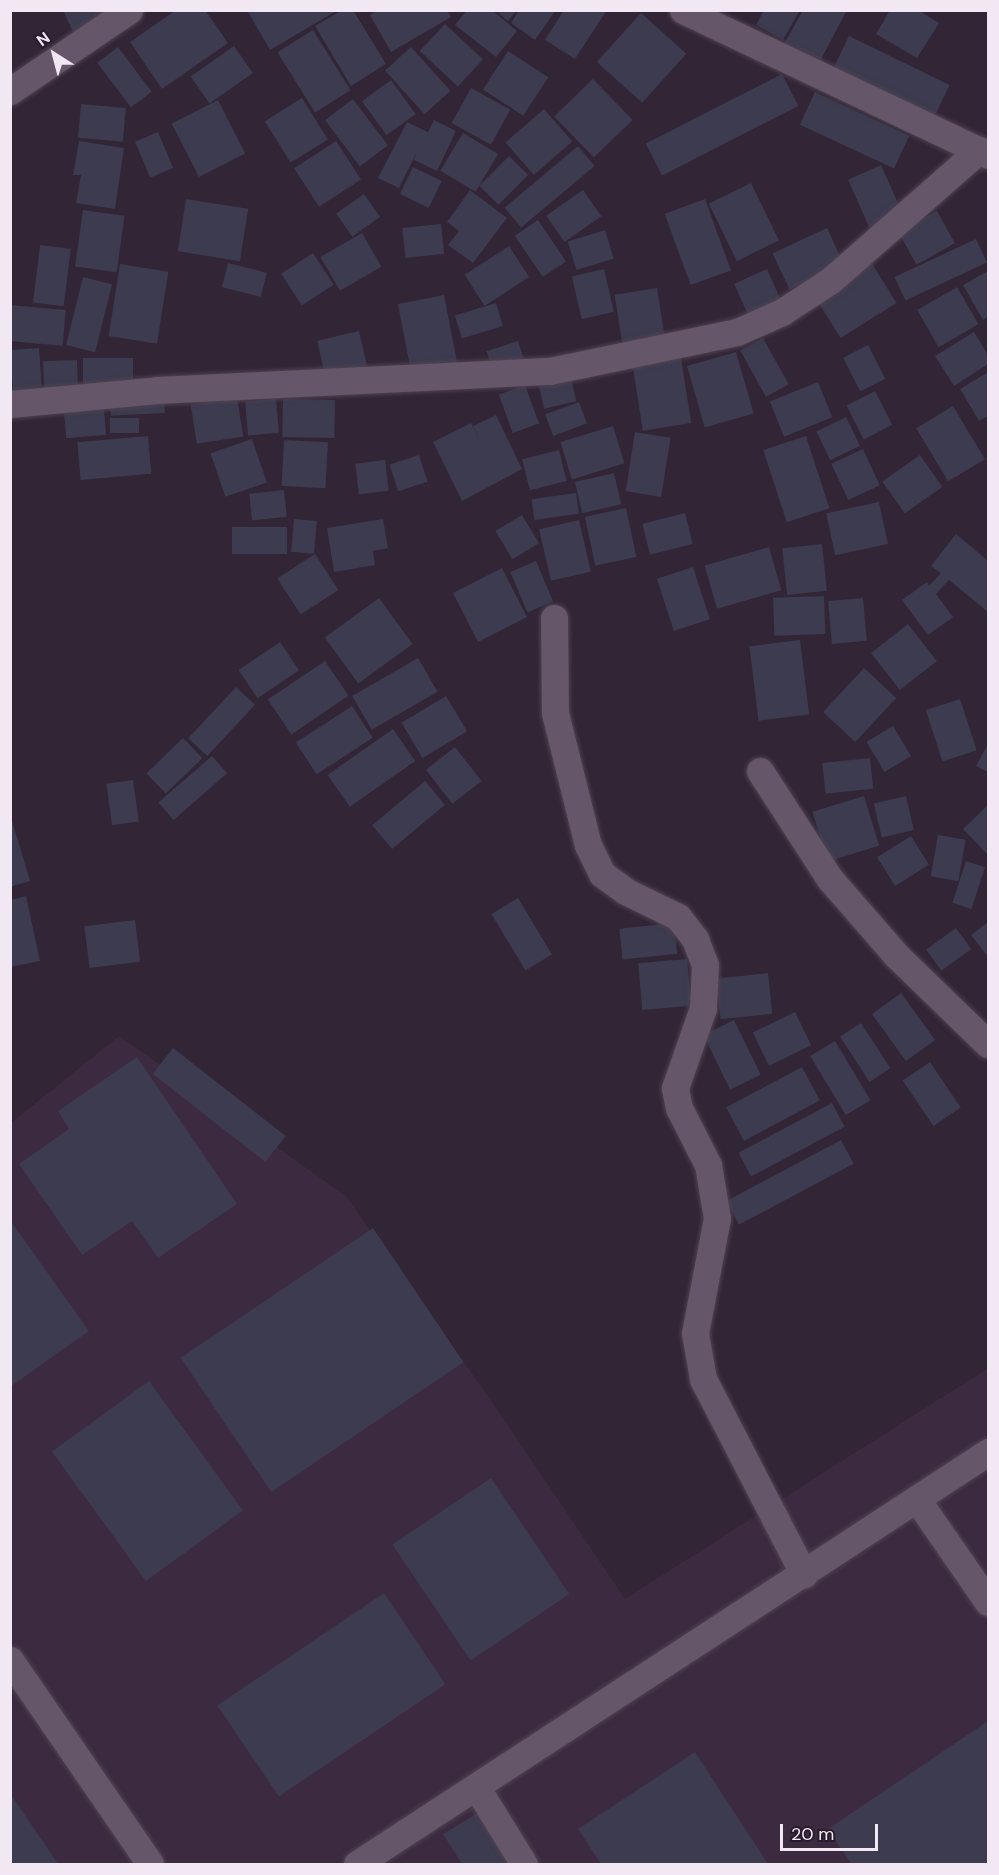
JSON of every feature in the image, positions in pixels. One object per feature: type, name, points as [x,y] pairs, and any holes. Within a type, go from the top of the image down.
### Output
[{"type":"street","points":[[10,91],[129,10]]},
{"type":"street","points":[[10,404],[157,390],[550,371],[736,332],[782,312],[831,280],[984,152],[683,10]]},
{"type":"street","points":[[554,618],[555,713],[588,845],[602,874],[625,891],[678,916],[695,939],[705,965],[703,1008],[675,1088],[679,1108],[708,1165],[717,1218],[695,1333],[703,1379],[804,1575]]},
{"type":"street","points":[[760,771],[830,879],[896,955],[988,1044]]},
{"type":"street","points":[[357,1864],[918,1501],[988,1452]]},
{"type":"street","points":[[918,1501],[988,1602]]},
{"type":"street","points":[[10,1660],[150,1864]]},
{"type":"street","points":[[477,1788],[524,1864]]},
{"type":"shaded area","points":[[119,1036],[346,1196],[502,1416],[625,1599],[988,1368],[988,1864],[11,1864],[11,1123]]},
{"type":"building","points":[[63,10],[107,10],[109,15],[73,32]]},
{"type":"building","points":[[176,10],[205,10],[228,43],[162,89],[130,42]]},
{"type":"building","points":[[247,10],[338,10],[270,50]]},
{"type":"building","points":[[342,10],[353,10],[386,64],[351,86],[315,26]]},
{"type":"building","points":[[377,10],[447,10],[451,17],[391,52],[370,15]]},
{"type":"building","points":[[467,10],[492,10],[517,31],[496,57],[455,25]]},
{"type":"building","points":[[495,10],[517,10],[508,21]]},
{"type":"building","points":[[519,10],[556,10],[535,40],[511,23]]},
{"type":"building","points":[[564,10],[607,10],[575,59],[545,40]]},
{"type":"building","points":[[764,10],[800,10],[783,40],[756,25]]},
{"type":"building","points":[[803,10],[847,10],[818,65],[783,46]]},
{"type":"building","points":[[890,10],[918,10],[939,23],[917,58],[876,34]]},
{"type":"building","points":[[641,13],[686,54],[642,103],[597,62]]},
{"type":"building","points":[[445,24],[483,59],[458,87],[420,51]]},
{"type":"building","points":[[313,30],[351,90],[315,112],[277,52]]},
{"type":"building","points":[[849,36],[950,85],[934,117],[834,67]]},
{"type":"building","points":[[234,46],[253,73],[210,103],[191,76]]},
{"type":"building","points":[[118,47],[152,92],[131,107],[97,63]]},
{"type":"building","points":[[411,47],[450,91],[424,114],[385,70]]},
{"type":"building","points":[[508,51],[548,77],[523,116],[483,90]]},
{"type":"building","points":[[782,74],[798,106],[662,176],[646,143]]},
{"type":"building","points":[[593,79],[633,120],[594,158],[554,117]]},
{"type":"building","points":[[391,80],[416,114],[387,135],[362,101]]},
{"type":"building","points":[[471,88],[510,110],[491,145],[452,123]]},
{"type":"building","points":[[815,92],[909,136],[894,169],[800,125]]},
{"type":"building","points":[[302,98],[328,140],[291,163],[265,121]]},
{"type":"building","points":[[353,99],[388,145],[360,166],[325,120]]},
{"type":"building","points":[[218,100],[245,153],[199,177],[172,124]]},
{"type":"building","points":[[81,104],[126,108],[123,142],[78,138]]},
{"type":"building","points":[[544,109],[572,141],[534,175],[506,142]]},
{"type":"building","points":[[434,120],[456,131],[437,171],[414,160],[417,152],[399,188],[378,178],[407,122],[428,132]]},
{"type":"building","points":[[158,132],[173,168],[150,178],[135,142]]},
{"type":"building","points":[[463,133],[498,154],[475,192],[440,171]]},
{"type":"building","points":[[79,141],[124,148],[115,209],[76,203],[81,175],[73,175]]},
{"type":"building","points":[[336,141],[361,180],[319,207],[294,168]]},
{"type":"building","points":[[578,146],[595,166],[521,228],[504,208]]},
{"type":"building","points":[[509,156],[528,175],[498,205],[479,186]]},
{"type":"building","points":[[881,165],[902,213],[869,227],[848,180]]},
{"type":"building","points":[[413,167],[442,181],[429,208],[400,194]]},
{"type":"building","points":[[751,183],[779,241],[737,261],[709,204]]},
{"type":"building","points":[[470,190],[507,218],[473,263],[448,245],[459,231],[447,222]]},
{"type":"building","points":[[583,190],[601,216],[564,242],[546,216]]},
{"type":"building","points":[[364,194],[380,217],[352,236],[336,214]]},
{"type":"building","points":[[186,199],[248,209],[240,261],[178,251]]},
{"type":"building","points":[[705,199],[731,270],[691,285],[665,214]]},
{"type":"building","points":[[83,210],[125,216],[117,272],[75,266]]},
{"type":"building","points":[[937,211],[955,243],[916,265],[899,232]]},
{"type":"building","points":[[538,220],[566,261],[543,277],[515,236]]},
{"type":"building","points":[[441,224],[444,254],[405,258],[402,228]]},
{"type":"building","points":[[827,228],[844,264],[790,290],[773,253]]},
{"type":"building","points":[[605,230],[614,259],[576,270],[568,241]]},
{"type":"building","points":[[362,233],[382,267],[340,291],[320,257]]},
{"type":"building","points":[[976,239],[987,263],[905,301],[894,277]]},
{"type":"building","points":[[40,245],[71,249],[64,306],[33,303]]},
{"type":"building","points":[[509,246],[529,277],[485,306],[465,275]]},
{"type":"building","points":[[313,253],[334,285],[302,306],[281,274]]},
{"type":"building","points":[[869,259],[897,303],[841,338],[813,294]]},
{"type":"building","points":[[228,263],[267,273],[261,297],[222,287]]},
{"type":"building","points":[[120,264],[168,272],[157,344],[109,336]]},
{"type":"building","points":[[604,269],[614,312],[582,319],[572,276]]},
{"type":"building","points":[[767,269],[781,301],[748,316],[734,284]]},
{"type":"building","points":[[988,271],[988,316],[983,320],[963,285]]},
{"type":"building","points":[[83,277],[112,284],[95,352],[66,345]]},
{"type":"building","points":[[957,287],[978,324],[939,347],[917,310]]},
{"type":"building","points":[[657,288],[665,336],[622,343],[615,295]]},
{"type":"building","points":[[444,295],[457,363],[411,372],[398,304]]},
{"type":"building","points":[[496,303],[503,326],[462,339],[455,316]]},
{"type":"building","points":[[10,305],[66,310],[63,346],[10,341]]},
{"type":"building","points":[[359,331],[367,366],[325,376],[317,341]]},
{"type":"building","points":[[974,332],[988,355],[988,364],[954,386],[935,356]]},
{"type":"building","points":[[763,338],[789,384],[766,397],[740,351]]},
{"type":"building","points":[[518,341],[525,363],[494,373],[487,351]]},
{"type":"building","points":[[868,345],[885,379],[860,392],[843,358]]},
{"type":"building","points":[[39,348],[42,396],[13,398],[10,350]]},
{"type":"building","points":[[680,352],[691,423],[643,431],[632,360]]},
{"type":"building","points":[[736,352],[754,414],[705,428],[687,366]]},
{"type":"building","points":[[83,358],[133,358],[133,387],[83,387]]},
{"type":"building","points":[[77,360],[78,394],[44,395],[43,361]]},
{"type":"building","points":[[988,372],[988,416],[979,421],[960,389]]},
{"type":"building","points":[[570,374],[576,401],[544,409],[538,381]]},
{"type":"building","points":[[818,382],[832,417],[784,437],[770,401]]},
{"type":"building","points":[[525,385],[539,424],[513,433],[499,395]]},
{"type":"building","points":[[875,391],[892,425],[864,439],[846,406]]},
{"type":"building","points":[[164,396],[165,413],[111,416],[110,399]]},
{"type":"building","points":[[237,397],[243,437],[197,444],[191,404]]},
{"type":"building","points":[[103,399],[106,435],[66,438],[63,402]]},
{"type":"building","points":[[276,399],[279,433],[248,436],[245,402]]},
{"type":"building","points":[[283,399],[335,400],[334,438],[282,437]]},
{"type":"building","points":[[579,402],[587,424],[553,436],[545,414]]},
{"type":"building","points":[[953,406],[985,459],[948,481],[916,428]]},
{"type":"building","points":[[496,415],[522,469],[462,501],[433,442],[471,423],[482,445],[473,426]]},
{"type":"building","points":[[846,417],[860,446],[830,460],[816,431]]},
{"type":"building","points":[[110,418],[139,418],[139,433],[110,433]]},
{"type":"building","points":[[613,426],[624,463],[572,479],[560,442]]},
{"type":"building","points":[[635,432],[671,438],[661,497],[626,491]]},
{"type":"building","points":[[148,436],[151,474],[81,480],[77,442]]},
{"type":"building","points":[[806,436],[829,508],[787,522],[763,450]]},
{"type":"building","points":[[252,439],[267,482],[225,497],[210,453]]},
{"type":"building","points":[[284,440],[328,442],[326,488],[282,486]]},
{"type":"building","points":[[863,449],[880,485],[848,500],[831,464]]},
{"type":"building","points":[[559,450],[567,481],[530,490],[522,459]]},
{"type":"building","points":[[419,455],[428,482],[398,491],[390,465]]},
{"type":"building","points":[[920,455],[942,487],[905,513],[882,481]]},
{"type":"building","points":[[385,460],[389,491],[359,494],[355,464]]},
{"type":"building","points":[[614,473],[621,504],[582,513],[575,482]]},
{"type":"building","points":[[284,490],[287,517],[252,521],[249,494]]},
{"type":"building","points":[[576,493],[579,514],[534,520],[531,499]]},
{"type":"building","points":[[879,502],[888,544],[835,555],[826,513]]},
{"type":"building","points":[[626,508],[636,557],[595,566],[585,517]]},
{"type":"building","points":[[685,513],[693,544],[650,555],[642,524]]},
{"type":"building","points":[[522,515],[539,543],[512,559],[495,531]]},
{"type":"building","points":[[294,519],[317,521],[314,554],[291,552]]},
{"type":"building","points":[[383,519],[388,548],[373,551],[375,565],[334,572],[327,528]]},
{"type":"building","points":[[579,520],[591,572],[551,581],[539,529]]},
{"type":"building","points":[[232,527],[287,527],[287,554],[232,554]]},
{"type":"building","points":[[956,534],[988,561],[988,612],[949,580],[936,594],[953,617],[928,635],[902,600],[927,582],[929,586],[941,573],[931,566]]},
{"type":"building","points":[[822,544],[827,591],[787,595],[782,548]]},
{"type":"building","points":[[769,547],[781,590],[717,609],[705,565]]},
{"type":"building","points":[[315,554],[338,590],[301,615],[277,579]]},
{"type":"building","points":[[536,561],[553,602],[527,612],[510,572]]},
{"type":"building","points":[[693,567],[710,619],[674,631],[657,579]]},
{"type":"building","points":[[502,568],[527,617],[478,642],[453,593]]},
{"type":"building","points":[[824,596],[825,634],[774,636],[773,598]]},
{"type":"building","points":[[379,598],[413,644],[358,683],[325,637]]},
{"type":"building","points":[[863,598],[867,641],[832,644],[828,601]]},
{"type":"building","points":[[908,624],[937,661],[900,690],[871,653]]},
{"type":"building","points":[[800,640],[809,714],[759,721],[749,646]]},
{"type":"building","points":[[280,642],[299,670],[258,698],[239,670]]},
{"type":"building","points":[[418,658],[437,692],[372,730],[352,696]]},
{"type":"building","points":[[325,661],[348,696],[291,734],[268,700]]},
{"type":"building","points":[[864,668],[896,698],[855,742],[823,712]]},
{"type":"building","points":[[236,687],[255,705],[207,756],[188,738]]},
{"type":"building","points":[[446,696],[467,731],[423,758],[401,723]]},
{"type":"building","points":[[960,699],[977,750],[942,761],[926,710]]},
{"type":"building","points":[[352,706],[373,738],[317,774],[296,742]]},
{"type":"building","points":[[893,726],[911,756],[884,772],[866,742]]},
{"type":"building","points":[[393,729],[415,761],[350,807],[327,775]]},
{"type":"building","points":[[183,738],[202,758],[166,794],[146,773]]},
{"type":"building","points":[[988,744],[988,772],[976,766]]},
{"type":"building","points":[[455,747],[481,781],[452,804],[426,770]]},
{"type":"building","points":[[212,756],[227,773],[174,820],[158,803]]},
{"type":"building","points":[[870,758],[873,789],[826,794],[822,763]]},
{"type":"building","points":[[133,780],[139,822],[112,825],[106,784]]},
{"type":"building","points":[[425,781],[445,805],[392,849],[372,825]]},
{"type":"building","points":[[864,796],[879,846],[828,862],[812,812]]},
{"type":"building","points":[[906,796],[914,830],[882,838],[874,803]]},
{"type":"building","points":[[988,805],[988,855],[963,829]]},
{"type":"building","points":[[10,814],[30,881],[10,887]]},
{"type":"building","points":[[938,835],[966,840],[958,881],[931,876]]},
{"type":"building","points":[[911,836],[929,865],[895,886],[877,857]]},
{"type":"building","points":[[966,861],[985,867],[971,909],[952,903]]},
{"type":"building","points":[[26,896],[40,961],[10,967],[10,900]]},
{"type":"building","points":[[518,898],[552,955],[525,971],[491,914]]},
{"type":"building","points":[[135,920],[140,962],[89,968],[84,926]]},
{"type":"building","points":[[988,922],[988,957],[971,935]]},
{"type":"building","points":[[674,923],[677,954],[623,960],[619,929]]},
{"type":"building","points":[[956,928],[971,949],[941,971],[926,950]]},
{"type":"building","points":[[687,959],[691,1006],[642,1010],[638,963]]},
{"type":"building","points":[[768,973],[772,1014],[721,1019],[716,978]]},
{"type":"building","points":[[901,993],[935,1040],[906,1061],[872,1014]]},
{"type":"building","points":[[795,1012],[811,1045],[769,1066],[753,1033]]},
{"type":"building","points":[[734,1020],[761,1075],[730,1090],[703,1035]]},
{"type":"building","points":[[861,1023],[890,1068],[869,1082],[840,1037]]},
{"type":"building","points":[[835,1041],[871,1100],[846,1115],[810,1056]]},
{"type":"building","points":[[173,1048],[286,1136],[265,1162],[153,1074]]},
{"type":"building","points":[[137,1057],[237,1204],[158,1258],[132,1221],[82,1255],[19,1164],[69,1129],[58,1111]]},
{"type":"building","points":[[930,1062],[961,1108],[933,1126],[903,1080]]},
{"type":"building","points":[[802,1067],[820,1101],[744,1141],[726,1107]]},
{"type":"building","points":[[832,1103],[845,1127],[751,1177],[738,1153]]},
{"type":"building","points":[[841,1140],[854,1164],[739,1225],[726,1201]]},
{"type":"building","points":[[10,1220],[89,1331],[10,1387]]},
{"type":"building","points":[[373,1228],[464,1362],[271,1492],[181,1358]]},
{"type":"building","points":[[149,1381],[243,1510],[146,1581],[52,1452]]},
{"type":"building","points":[[491,1478],[569,1594],[471,1661],[392,1545]]},
{"type":"building","points":[[384,1593],[446,1684],[279,1797],[217,1705]]},
{"type":"building","points":[[988,1721],[988,1864],[851,1864],[828,1829]]},
{"type":"building","points":[[695,1752],[768,1864],[601,1864],[578,1829]]},
{"type":"building","points":[[10,1793],[58,1864],[10,1864]]},
{"type":"building","points":[[479,1812],[512,1864],[462,1864],[443,1834]]}]
